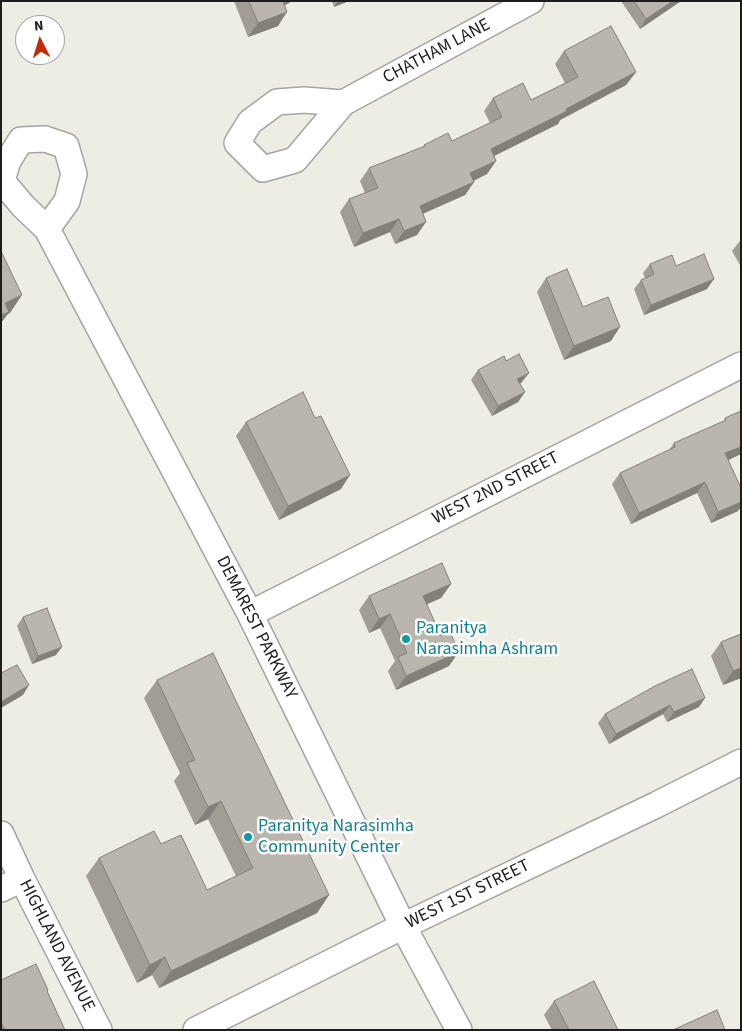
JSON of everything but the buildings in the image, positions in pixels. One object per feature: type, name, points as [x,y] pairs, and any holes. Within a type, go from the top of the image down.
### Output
[{"type":"street","name":"CHATHAM LANE","points":[[343,103],[530,1]]},
{"type":"street","name":"DEMAREST PARKWAY","points":[[48,230],[250,614],[403,926],[459,1030]]},
{"type":"street","name":"WEST 2ND STREET","points":[[250,614],[741,365]]},
{"type":"street","name":"WEST 1ST STREET","points":[[196,1030],[403,926],[656,805],[741,762]]},
{"type":"street","name":"HIGHLAND AVENUE","points":[[1,834],[12,884],[99,1030]]},
{"type":"place","name":"Paranitya Narasimha Ashram","points":[[406,639]]},
{"type":"place","name":"Paranitya Narasimha Community Center","points":[[248,837]]}]
